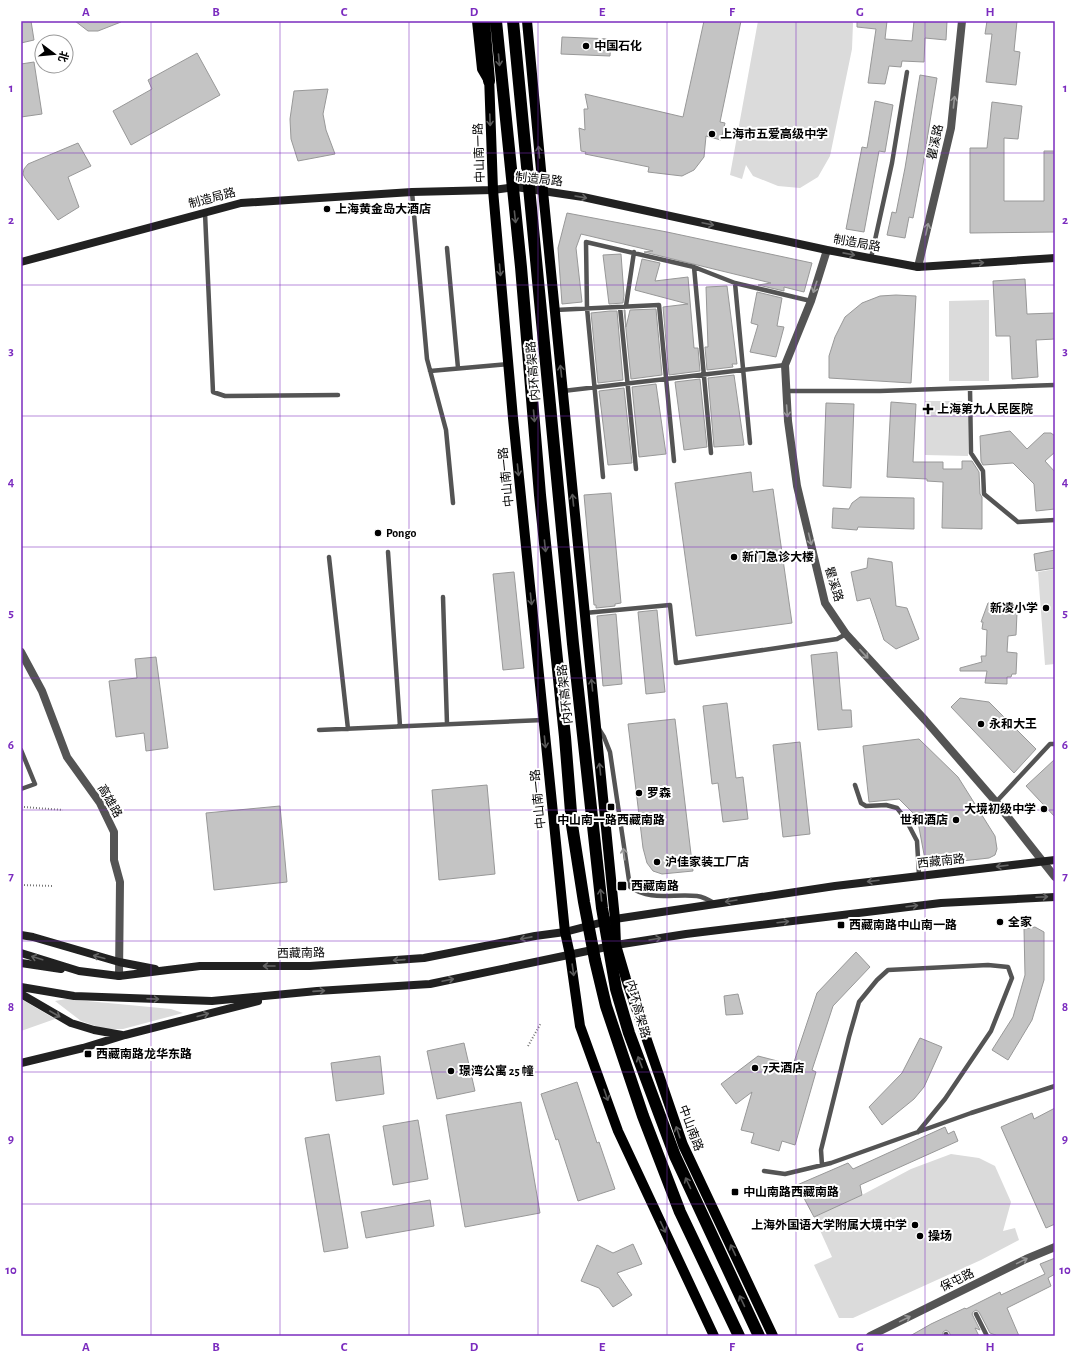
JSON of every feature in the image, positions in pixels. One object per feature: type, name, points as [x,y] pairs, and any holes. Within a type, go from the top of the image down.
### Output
[{"type":"highway","points":[[484,21],[489,81]]},
{"type":"highway","name":"内环高架路","points":[[496,21],[521,267],[540,495],[565,737],[572,825],[585,909],[606,1006],[643,1116],[680,1212],[739,1336]]},
{"type":"highway","name":"内环高架路","points":[[513,21],[573,644],[602,908],[616,989],[629,1033],[675,1156],[759,1336]]},
{"type":"main road","name":"中山南一路","points":[[477,21],[482,69],[489,81],[493,190],[508,364],[565,932]]},
{"type":"main road","points":[[489,81],[490,21]]},
{"type":"main road","points":[[527,21],[542,191],[615,919]]},
{"type":"main road","name":"制造局路","points":[[21,262],[161,223],[241,203],[412,192],[493,190],[516,187],[583,197],[828,250],[918,267],[1055,258]]},
{"type":"main road","name":"西藏南路","points":[[21,953],[80,971],[119,976],[200,966],[310,966],[424,958],[535,936],[565,932],[615,919],[835,886],[1055,860]]},
{"type":"main road","points":[[21,987],[74,996],[205,1001],[317,991],[430,984],[616,945],[686,934],[941,903],[1055,897]]},
{"type":"main road","name":"中山南路","points":[[615,919],[616,945],[626,979],[683,1146],[773,1336]]},
{"type":"main road","points":[[565,932],[570,955],[580,1026],[618,1131],[714,1336]]},
{"type":"main road","name":"西藏南路","points":[[21,935],[33,937],[119,962],[164,970]]},
{"type":"main road","points":[[21,963],[80,971]]},
{"type":"main road","points":[[21,994],[71,1023],[94,1030],[124,1035]]},
{"type":"main road","points":[[21,1063],[83,1048],[124,1035],[280,995]]},
{"type":"street","name":"瞿溪路","points":[[918,267],[951,128],[962,21]]},
{"type":"street","name":"瞿溪路","points":[[828,250],[811,301],[785,365],[788,421],[797,486],[825,603],[846,634],[925,720],[996,802],[1055,877]]},
{"type":"street","name":"高雄路","points":[[21,652],[42,691],[67,757],[100,803],[114,832],[114,860],[120,882],[119,976]]},
{"type":"street","name":"保屯路","points":[[870,1336],[1026,1259],[1055,1247]]},
{"type":"lane","points":[[871,258],[892,164],[907,72]]},
{"type":"lane","points":[[412,192],[427,359],[446,430],[453,503]]},
{"type":"lane","points":[[205,213],[213,392],[225,396],[338,395]]},
{"type":"lane","points":[[603,477],[587,308],[586,242],[694,267],[735,283],[811,301]]},
{"type":"lane","points":[[447,248],[458,368]]},
{"type":"lane","points":[[626,306],[634,252]]},
{"type":"lane","points":[[694,267],[711,453]]},
{"type":"lane","points":[[735,283],[750,443]]},
{"type":"lane","points":[[554,310],[659,305],[674,461]]},
{"type":"lane","points":[[620,307],[636,469]]},
{"type":"lane","points":[[430,371],[508,364]]},
{"type":"lane","points":[[562,391],[785,365]]},
{"type":"lane","points":[[786,391],[880,391],[1055,385]]},
{"type":"lane","points":[[970,388],[971,453],[983,471],[984,494],[1018,522],[1055,520]]},
{"type":"lane","points":[[388,552],[400,726]]},
{"type":"lane","points":[[329,557],[348,729]]},
{"type":"lane","points":[[443,597],[447,724]]},
{"type":"lane","points":[[585,613],[670,605],[676,663],[836,639],[846,634]]},
{"type":"lane","points":[[319,730],[543,720]]},
{"type":"lane","points":[[596,724],[604,737],[610,752],[630,887],[635,891],[654,896],[696,896],[716,904]]},
{"type":"lane","points":[[996,802],[1050,744],[1055,744]]},
{"type":"lane","points":[[21,750],[35,784],[21,788]]},
{"type":"lane","points":[[855,785],[861,803],[866,806],[886,805],[897,808],[905,818],[917,842],[919,876]]},
{"type":"lane","points":[[822,1165],[822,1150],[849,1037],[859,1002],[877,980],[888,970],[988,965],[1008,967],[1012,978],[991,1031],[945,1100],[918,1132]]},
{"type":"lane","points":[[764,1170],[785,1174],[822,1165],[1055,1086]]},
{"type":"lane","points":[[976,1314],[987,1336]]},
{"type":"path","points":[[24,807],[63,810]]},
{"type":"path","points":[[21,885],[54,886]]},
{"type":"path","points":[[528,1046],[542,1023]]},
{"type":"shaded area","points":[[758,21],[851,21],[853,23],[852,49],[830,156],[818,177],[800,188],[778,186],[753,176],[746,165],[742,179],[730,175]]},
{"type":"shaded area","points":[[989,300],[989,381],[949,381],[949,301]]},
{"type":"shaded area","points":[[925,401],[964,401],[968,406],[968,456],[925,455]]},
{"type":"shaded area","points":[[1055,569],[1055,664],[1045,665],[1038,572]]},
{"type":"shaded area","points":[[21,999],[55,1019],[21,1031]]},
{"type":"shaded area","points":[[66,999],[171,1009],[183,1013],[123,1029],[104,1029],[81,1021],[55,1001]]},
{"type":"shaded area","name":"操场","points":[[951,1154],[979,1158],[995,1166],[1011,1202],[1003,1231],[1015,1228],[1019,1240],[981,1260],[853,1318],[839,1318],[814,1265],[832,1257],[814,1217],[862,1195],[911,1169]]},
{"type":"building","points":[[21,21],[31,21],[34,40],[21,43]]},
{"type":"building","points":[[75,21],[121,22],[98,31],[88,31]]},
{"type":"building","points":[[704,21],[741,21],[720,122],[725,123],[721,140],[706,136],[704,157],[694,170],[682,176],[648,172],[649,167],[585,154],[586,152],[581,151],[579,128],[585,130],[584,109],[588,109],[585,94],[683,117]]},
{"type":"building","points":[[857,21],[887,21],[885,39],[912,41],[914,21],[947,21],[946,40],[925,38],[924,62],[902,61],[901,67],[889,66],[885,84],[868,83],[876,29],[857,27]]},
{"type":"building","points":[[987,21],[1017,21],[1014,51],[1020,52],[1016,85],[986,82],[992,34],[985,34]]},
{"type":"building","name":"中国石化","points":[[562,37],[611,39],[610,56],[561,54]]},
{"type":"building","points":[[197,53],[220,95],[131,145],[113,111],[152,89],[148,80]]},
{"type":"building","points":[[34,62],[34,74],[36,74],[42,114],[21,117],[21,64]]},
{"type":"building","points":[[920,75],[937,78],[913,218],[909,217],[905,238],[887,235],[892,212],[896,213]]},
{"type":"building","points":[[328,89],[323,114],[326,130],[335,154],[298,161],[291,139],[290,119],[294,91]]},
{"type":"building","points":[[875,101],[893,105],[885,152],[879,151],[864,232],[846,229],[862,147],[867,148]]},
{"type":"building","points":[[992,102],[1022,106],[1018,139],[1004,138],[1004,201],[1044,201],[1044,151],[1055,151],[1055,232],[970,233],[970,148],[987,148]]},
{"type":"building","points":[[78,143],[91,166],[68,177],[79,207],[58,220],[25,178],[23,174],[24,169],[28,164]]},
{"type":"building","points":[[567,213],[667,232],[812,263],[804,292],[784,287],[784,291],[758,285],[771,283],[644,252],[653,251],[581,234],[576,248],[582,302],[562,304],[558,248]]},
{"type":"building","points":[[621,254],[624,295],[623,303],[609,304],[603,255]]},
{"type":"building","points":[[642,259],[660,263],[655,281],[688,277],[694,348],[698,348],[700,371],[669,375],[663,307],[688,304],[635,290]]},
{"type":"building","points":[[1025,279],[1027,314],[1055,313],[1055,339],[1036,340],[1038,377],[1012,379],[1010,336],[996,336],[993,281]]},
{"type":"building","points":[[727,286],[737,364],[732,364],[733,367],[707,370],[705,347],[708,347],[706,287]]},
{"type":"building","points":[[757,292],[782,298],[777,326],[784,327],[776,357],[750,352],[758,325],[751,323]]},
{"type":"building","points":[[880,296],[916,296],[911,383],[829,378],[829,356],[835,337],[845,317],[862,303]]},
{"type":"building","points":[[656,309],[662,375],[631,379],[624,310],[626,327],[630,310]]},
{"type":"building","points":[[617,311],[623,380],[598,383],[591,313]]},
{"type":"building","points":[[734,375],[744,445],[714,447],[708,378]]},
{"type":"building","points":[[700,379],[707,447],[684,450],[675,382]]},
{"type":"building","points":[[656,384],[666,454],[639,457],[632,387]]},
{"type":"building","points":[[624,388],[632,463],[608,465],[599,391]]},
{"type":"building","points":[[891,402],[916,404],[913,462],[943,462],[943,469],[962,469],[962,461],[972,461],[979,472],[980,494],[982,497],[982,529],[942,528],[943,482],[927,481],[927,479],[887,477]]},
{"type":"building","points":[[826,403],[854,404],[851,488],[823,486]]},
{"type":"building","points":[[1010,431],[1027,449],[1044,433],[1051,433],[1055,436],[1055,452],[1045,461],[1055,472],[1055,509],[1036,511],[1034,484],[1013,463],[983,465],[981,461],[980,436]]},
{"type":"building","name":"新门急诊大楼","points":[[751,472],[753,492],[773,489],[792,623],[696,636],[675,483]]},
{"type":"building","points":[[611,493],[621,603],[615,604],[615,606],[596,608],[596,605],[594,605],[584,495]]},
{"type":"building","points":[[860,497],[914,498],[914,529],[858,527],[857,530],[832,528],[833,508],[849,509],[852,503]]},
{"type":"building","points":[[1055,550],[1055,568],[1036,571],[1034,554]]},
{"type":"building","points":[[868,558],[892,562],[896,606],[907,608],[919,639],[896,649],[884,640],[870,598],[857,601],[851,572],[867,568]]},
{"type":"building","points":[[514,572],[524,668],[503,670],[493,574]]},
{"type":"building","points":[[1009,602],[1009,605],[1015,605],[1015,613],[1017,613],[1016,635],[1008,636],[1007,652],[1017,653],[1016,674],[1012,674],[1011,677],[1007,677],[1007,684],[985,683],[987,671],[960,671],[960,668],[982,662],[981,656],[986,656],[987,630],[982,629],[983,622],[981,622],[988,603]]},
{"type":"building","points":[[657,610],[665,692],[646,694],[638,612]]},
{"type":"building","points":[[616,614],[622,684],[603,686],[597,616]]},
{"type":"building","points":[[837,652],[842,710],[851,710],[852,727],[818,730],[811,655]]},
{"type":"building","points":[[156,657],[168,748],[146,751],[144,733],[116,737],[109,681],[137,678],[135,659]]},
{"type":"building","points":[[960,698],[989,702],[1036,749],[1014,773],[951,707]]},
{"type":"building","points":[[727,703],[736,778],[743,777],[748,819],[723,822],[718,783],[712,784],[703,706]]},
{"type":"building","points":[[675,719],[693,871],[662,874],[653,871],[647,863],[643,848],[628,724]]},
{"type":"building","points":[[919,739],[958,777],[995,836],[997,849],[995,855],[989,858],[926,865],[917,817],[899,799],[869,802],[863,746]]},
{"type":"building","points":[[800,742],[810,834],[783,837],[773,745]]},
{"type":"building","points":[[1055,759],[1055,817],[1026,786]]},
{"type":"building","points":[[487,785],[495,874],[439,880],[432,790]]},
{"type":"building","points":[[280,806],[287,882],[214,890],[206,813]]},
{"type":"building","points":[[1035,927],[1044,932],[1044,980],[1032,1020],[1008,1060],[992,1050],[1013,1017],[1025,975],[1024,929]]},
{"type":"building","points":[[856,952],[870,967],[833,1006],[812,1070],[816,1072],[795,1145],[782,1141],[779,1151],[751,1143],[754,1133],[741,1130],[752,1092],[736,1104],[721,1084],[758,1056],[793,1065],[817,993]]},
{"type":"building","points":[[738,994],[743,1014],[726,1015],[724,996]]},
{"type":"building","points":[[920,1038],[942,1047],[924,1087],[914,1099],[882,1125],[869,1107],[902,1073]]},
{"type":"building","name":"璟湾公寓 25 幢","points":[[464,1043],[475,1091],[437,1099],[427,1051]]},
{"type":"building","points":[[380,1056],[384,1094],[336,1101],[331,1063]]},
{"type":"building","points":[[577,1082],[597,1143],[599,1142],[615,1189],[578,1201],[558,1139],[556,1140],[541,1094]]},
{"type":"building","points":[[521,1102],[540,1213],[465,1227],[446,1115]]},
{"type":"building","points":[[1055,1108],[1055,1224],[1046,1228],[1001,1127],[1032,1113],[1034,1119]]},
{"type":"building","points":[[418,1120],[428,1179],[393,1185],[383,1126]]},
{"type":"building","points":[[945,1127],[948,1134],[954,1131],[958,1141],[860,1185],[862,1195],[814,1217],[797,1185],[848,1163],[853,1169]]},
{"type":"building","points":[[329,1134],[348,1248],[324,1252],[305,1138]]},
{"type":"building","points":[[430,1200],[434,1226],[366,1238],[361,1212]]},
{"type":"building","points":[[633,1244],[642,1264],[617,1273],[632,1295],[613,1307],[599,1288],[581,1281],[597,1245],[613,1253]]},
{"type":"building","points":[[1055,1258],[1055,1274],[1048,1278],[1051,1286],[1007,1308],[1019,1336],[998,1336],[990,1333],[979,1312],[976,1310],[972,1314],[980,1330],[975,1328],[979,1336],[951,1336],[946,1330],[943,1332],[943,1336],[910,1336],[965,1308],[966,1309],[1000,1292],[1001,1295],[1045,1274],[1040,1264]]},
{"type":"place","name":"中国石化","points":[[586,46]]},
{"type":"place","name":"上海市五爱高级中学","points":[[712,134]]},
{"type":"place","name":"上海黄金岛大酒店","points":[[327,209]]},
{"type":"place","name":"上海第九人民医院","points":[[928,409]]},
{"type":"place","name":"Pongo","points":[[378,533]]},
{"type":"place","name":"新门急诊大楼","points":[[734,557]]},
{"type":"place","name":"新凌小学","points":[[1046,608]]},
{"type":"place","name":"永和大王","points":[[981,724]]},
{"type":"place","name":"罗森","points":[[639,793]]},
{"type":"place","name":"中山南一路西藏南路","points":[[611,807]]},
{"type":"place","name":"大境初级中学","points":[[1044,809]]},
{"type":"place","name":"世和酒店","points":[[956,820]]},
{"type":"place","name":"沪佳家装工厂店","points":[[657,862]]},
{"type":"place","name":"西藏南路","points":[[622,886]]},
{"type":"place","name":"全家","points":[[1000,922]]},
{"type":"place","name":"西藏南路中山南一路","points":[[841,925]]},
{"type":"place","name":"西藏南路龙华东路","points":[[88,1054]]},
{"type":"place","name":"7天酒店","points":[[755,1068]]},
{"type":"place","name":"璟湾公寓 25 幢","points":[[451,1071]]},
{"type":"place","name":"中山南路西藏南路","points":[[735,1192]]},
{"type":"place","name":"上海外国语大学附属大境中学","points":[[915,1225]]},
{"type":"place","name":"操场","points":[[920,1236]]}]
